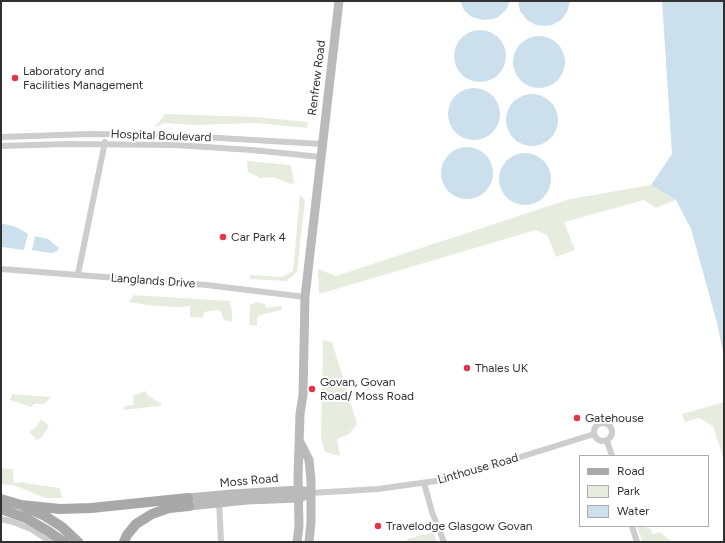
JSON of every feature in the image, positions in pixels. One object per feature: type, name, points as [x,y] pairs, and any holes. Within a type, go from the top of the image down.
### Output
[{"type":"main road","points":[[1,499],[22,505],[45,516],[62,527],[78,542]]},
{"type":"main road","points":[[22,505],[60,509],[188,502]]},
{"type":"main road","points":[[124,542],[127,535],[136,524],[152,514],[188,502]]},
{"type":"main road","points":[[1,509],[26,518],[64,542]]},
{"type":"street","name":"Renfrew Road","points":[[297,542],[299,526],[298,477],[300,414],[303,382],[305,297],[339,1]]},
{"type":"street","name":"Hospital Boulevard","points":[[1,137],[106,135],[181,136],[322,144]]},
{"type":"street","points":[[78,274],[106,135]]},
{"type":"street","name":"Hospital Boulevard","points":[[1,146],[67,144],[175,145],[252,150],[321,157]]},
{"type":"street","name":"Langlands Drive","points":[[1,269],[214,286],[305,297]]},
{"type":"street","name":"Linthouse Road","points":[[311,493],[378,489],[450,479],[594,434],[594,428],[598,424],[604,423],[610,426],[613,432],[612,436],[607,441]]},
{"type":"street","points":[[594,434],[597,440],[607,441],[612,455]]},
{"type":"street","points":[[300,440],[308,460],[311,493],[309,542]]},
{"type":"street","points":[[424,483],[432,512],[444,542]]},
{"type":"street","points":[[298,494],[311,493]]},
{"type":"street","name":"Moss Road","points":[[188,502],[219,499],[247,500],[298,494]]},
{"type":"street","points":[[219,499],[221,542]]},
{"type":"street","points":[[1,519],[13,522],[31,530],[51,542]]},
{"type":"street","points":[[632,527],[637,542]]},
{"type":"green space","points":[[165,114],[256,117],[308,122],[307,128],[256,123],[194,125],[164,123],[154,128]]},
{"type":"green space","points":[[247,161],[291,165],[294,183],[291,184],[273,177],[260,178],[248,172]]},
{"type":"green space","points":[[651,185],[676,200],[656,208],[644,200],[564,222],[575,250],[556,257],[547,235],[536,230],[319,294],[318,269],[336,276],[570,199]]},
{"type":"green space","points":[[300,195],[305,200],[297,272],[286,281],[250,279],[250,275],[282,277],[293,271]]},
{"type":"green space","points":[[134,295],[230,301],[232,322],[224,320],[221,312],[218,310],[204,312],[203,318],[190,317],[190,306],[155,306],[129,302]]},
{"type":"green space","points":[[256,302],[265,304],[266,308],[281,306],[282,310],[260,315],[257,318],[257,326],[249,325],[250,305]]},
{"type":"green space","points":[[323,340],[332,342],[357,424],[349,434],[337,439],[340,456],[325,452],[321,438]]},
{"type":"green space","points":[[145,391],[148,396],[162,404],[160,406],[123,410],[125,406],[134,405],[133,396]]},
{"type":"green space","points":[[12,394],[51,397],[44,404],[34,404],[31,407],[10,400]]},
{"type":"green space","points":[[724,402],[724,460],[713,426],[699,418],[685,422],[682,414]]},
{"type":"green space","points":[[41,419],[49,426],[41,438],[37,440],[29,432],[36,427]]},
{"type":"green space","points":[[1,468],[13,469],[14,483],[25,482],[60,488],[62,498],[45,498],[16,486],[1,484]]},
{"type":"green space","points":[[637,527],[646,527],[647,529],[650,528],[653,534],[660,532],[672,542],[642,542]]},
{"type":"green space","points":[[433,531],[437,542],[404,542],[410,538],[431,533]]},
{"type":"water","points":[[460,1],[510,1],[506,10],[498,17],[483,20],[472,17],[468,14],[464,10]]},
{"type":"water","points":[[518,1],[570,2],[567,12],[561,20],[552,25],[546,26],[536,25],[527,20],[520,11]]},
{"type":"water","points":[[662,1],[724,1],[724,357],[717,323],[691,229],[676,200],[651,185],[672,154]]},
{"type":"water","points":[[480,30],[490,32],[498,38],[504,46],[506,56],[504,66],[498,74],[490,80],[480,82],[470,80],[462,74],[456,66],[454,56],[456,46],[462,38],[470,32]]},
{"type":"water","points":[[539,36],[549,38],[557,44],[563,52],[565,62],[563,72],[557,80],[549,86],[539,88],[529,86],[521,80],[515,72],[513,62],[515,52],[521,44],[529,38]]},
{"type":"water","points":[[474,88],[484,90],[492,96],[498,104],[500,114],[498,124],[492,132],[484,138],[474,140],[464,138],[456,132],[450,124],[448,114],[450,104],[456,96],[464,90]]},
{"type":"water","points":[[532,94],[542,96],[550,102],[556,110],[558,120],[556,130],[550,138],[542,144],[532,146],[522,144],[514,138],[508,130],[506,120],[508,110],[514,102],[522,96]]},
{"type":"water","points":[[467,147],[481,151],[489,159],[493,173],[489,187],[481,195],[467,199],[453,195],[445,187],[441,173],[445,159],[453,151]]},
{"type":"water","points":[[525,153],[535,155],[543,161],[549,169],[551,179],[549,189],[543,197],[535,203],[525,205],[515,203],[507,197],[501,189],[499,179],[501,169],[507,161],[515,155]]},
{"type":"water","points":[[1,223],[16,227],[28,234],[24,250],[1,247]]},
{"type":"water","points":[[35,236],[48,239],[59,248],[56,252],[51,253],[32,250]]},
{"type":"place","name":"Laboratory and Facilities Management","points":[[15,78]]},
{"type":"place","name":"Car Park 4","points":[[223,237]]},
{"type":"place","name":"Thales UK","points":[[467,368]]},
{"type":"place","name":"Govan, Govan Road/ Moss Road","points":[[312,389]]},
{"type":"place","name":"Gatehouse","points":[[577,418]]},
{"type":"place","name":"Travelodge Glasgow Govan","points":[[378,526]]}]
